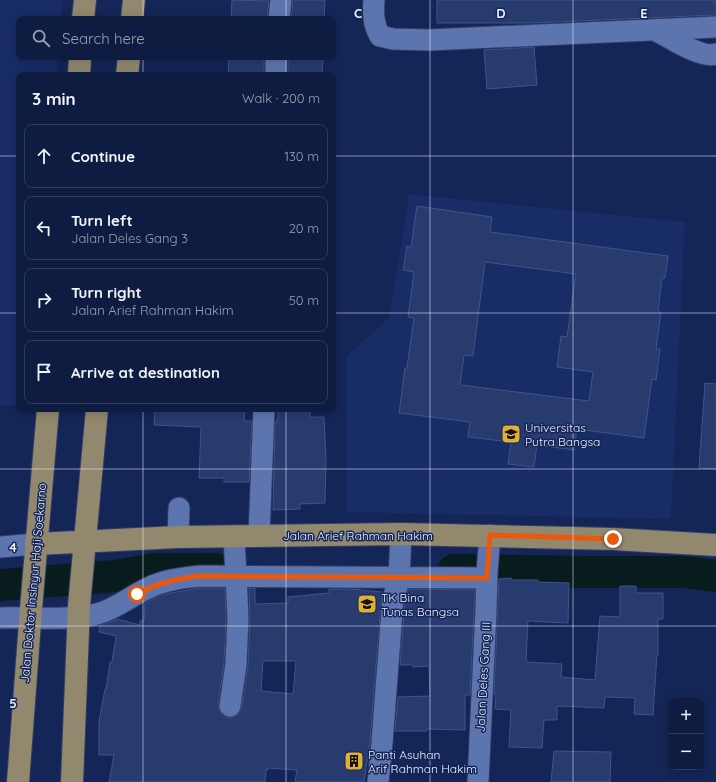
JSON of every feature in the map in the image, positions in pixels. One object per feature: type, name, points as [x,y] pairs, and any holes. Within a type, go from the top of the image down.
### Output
[{"type":"main road","points":[[83,16],[85,0]]},
{"type":"main road","points":[[132,16],[134,0]]},
{"type":"main road","points":[[79,72],[80,60]]},
{"type":"main road","points":[[127,72],[128,60]]},
{"type":"main road","name":"Jalan Doktor Insinyur Haji Soekarno","points":[[18,782],[30,613],[48,412]]},
{"type":"main road","points":[[72,782],[81,567],[85,542],[97,412]]},
{"type":"main road","name":"Jalan Arief Rahman Hakim","points":[[36,544],[178,537],[234,542],[259,536],[401,534],[488,560],[613,539],[716,545]]},
{"type":"street","points":[[280,16],[281,0]]},
{"type":"street","points":[[374,0],[373,14],[375,29],[380,36],[393,39],[429,40],[716,27]]},
{"type":"street","points":[[654,30],[701,54],[716,54]]},
{"type":"street","points":[[276,60],[276,72]]},
{"type":"street","points":[[259,536],[264,412]]},
{"type":"street","points":[[178,537],[179,508]]},
{"type":"street","points":[[378,782],[393,598],[400,569],[401,534]]},
{"type":"street","points":[[230,706],[236,664],[238,618],[234,542]]},
{"type":"street","name":"Jalan Arief Rahman Hakim","points":[[0,547],[36,544]]},
{"type":"street","points":[[0,618],[30,613],[78,612],[98,614],[113,608],[149,587],[179,578],[236,573],[400,569],[488,560]]},
{"type":"street","name":"Jalan Deles Gang III","points":[[478,782],[488,560]]},
{"type":"shaded area","points":[[0,0],[63,0],[61,16],[16,16],[16,60],[58,60],[56,72],[16,72],[16,405],[0,405]]},
{"type":"shaded area","name":"Universitas Putra Bangsa","points":[[409,194],[685,222],[671,519],[346,512],[347,356],[389,318]]},
{"type":"building","points":[[232,0],[269,1],[267,16],[231,16]]},
{"type":"building","points":[[293,0],[325,0],[324,16],[291,16]]},
{"type":"building","points":[[437,0],[716,0],[716,15],[532,23],[437,23]]},
{"type":"building","points":[[534,47],[537,85],[487,89],[484,50]]},
{"type":"building","points":[[229,60],[264,60],[264,72],[228,72]]},
{"type":"building","points":[[288,60],[323,60],[322,72],[288,72]]},
{"type":"building","points":[[417,206],[492,217],[490,232],[668,256],[665,278],[662,278],[658,312],[661,312],[656,349],[660,349],[656,380],[652,379],[644,438],[577,429],[574,450],[537,445],[534,467],[508,464],[511,442],[468,437],[470,422],[399,413],[414,318],[408,317],[414,272],[403,270],[407,246],[411,247]],"holes":[[[485,262],[576,274],[567,337],[561,336],[557,367],[593,372],[589,401],[460,385],[464,355],[473,356]]]},
{"type":"building","points":[[705,383],[716,384],[716,469],[699,468]]},
{"type":"building","points":[[155,412],[245,412],[244,421],[252,421],[249,482],[224,482],[224,478],[199,478],[201,427],[154,425]]},
{"type":"building","points":[[278,412],[310,412],[310,417],[324,417],[326,458],[325,503],[300,504],[300,509],[273,510],[275,422],[277,422]]},
{"type":"building","points":[[511,578],[511,580],[538,580],[538,582],[569,583],[568,623],[528,621],[526,662],[562,664],[561,677],[595,680],[600,616],[620,617],[620,586],[636,586],[636,593],[663,593],[663,619],[658,619],[658,655],[653,715],[634,714],[635,698],[605,697],[604,708],[557,706],[557,720],[544,720],[542,748],[509,747],[511,710],[495,709],[496,694],[494,694],[499,579]]},
{"type":"building","points":[[200,588],[225,588],[226,617],[224,663],[218,705],[222,715],[229,718],[239,714],[242,708],[248,665],[250,618],[249,588],[255,588],[255,604],[288,603],[288,597],[329,593],[329,589],[351,589],[382,592],[370,742],[364,782],[295,782],[297,770],[268,768],[268,770],[266,770],[265,782],[109,782],[114,755],[99,755],[99,722],[116,636],[99,632],[100,626],[117,619],[140,625],[140,621],[144,621],[145,603],[159,596]],"holes":[[[263,661],[296,661],[293,694],[261,691]]]},
{"type":"building","points":[[408,589],[475,590],[470,695],[465,695],[465,730],[427,729],[427,731],[395,731],[398,697],[430,696],[429,666],[413,667],[413,665],[400,665],[405,600]]},
{"type":"building","points":[[554,751],[611,752],[610,782],[551,782]]},
{"type":"waterway","points":[[0,585],[115,576],[155,569],[216,569]]},
{"type":"waterway","points":[[454,570],[684,572],[716,576]]},
{"type":"place","name":"Universitas Putra Bangsa","points":[[511,434]]},
{"type":"place","name":"TK Bina Tunas Bangsa","points":[[367,604]]},
{"type":"place","name":"Panti Asuhan Arif Rahman Hakim","points":[[354,761]]},
{"type":"route","points":[[137,594],[149,587],[162,583],[179,578],[198,576],[236,575],[487,578],[490,535],[613,539]]}]
